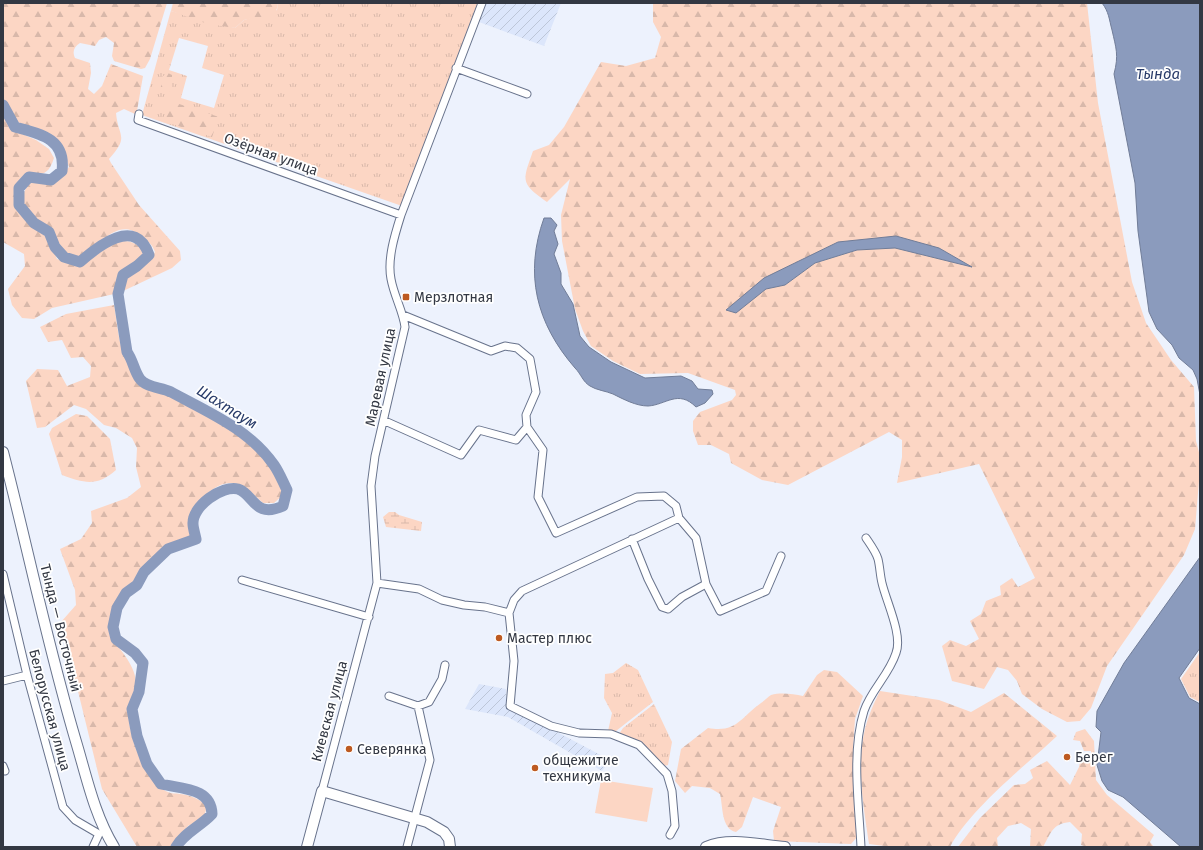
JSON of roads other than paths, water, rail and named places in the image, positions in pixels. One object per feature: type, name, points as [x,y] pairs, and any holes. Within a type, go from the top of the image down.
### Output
[{"type":"street","name":"Маревая улица","points":[[377,583],[371,486],[376,456],[406,327],[390,279],[392,244],[401,215],[482,3]]},
{"type":"street","points":[[456,68],[527,94]]},
{"type":"street","name":"Озёрная улица","points":[[139,114],[138,120],[401,215]]},
{"type":"street","points":[[403,315],[491,351],[505,346],[517,348],[530,359],[536,392],[526,414],[527,427],[543,450],[538,497],[556,533],[637,497],[664,496],[676,506],[679,518],[696,538],[706,584],[720,611],[766,591],[781,556]]},
{"type":"street","points":[[385,421],[461,455],[479,430],[516,440],[527,427]]},
{"type":"street","name":"Тында — Восточный","points":[[3,452],[69,719],[96,810]]},
{"type":"street","points":[[670,834],[675,826],[672,792],[668,774],[640,745],[611,734],[579,733],[551,726],[510,706],[514,661],[509,613],[514,600],[522,591],[679,518]]},
{"type":"street","points":[[861,847],[858,776],[859,743],[864,712],[875,688],[889,669],[897,652],[896,629],[882,584],[878,558],[866,538]]},
{"type":"street","points":[[632,539],[648,579],[662,607],[668,609],[682,597],[706,584]]},
{"type":"street","name":"Белорусская улица","points":[[3,574],[27,675],[63,807],[75,820],[99,834]]},
{"type":"street","points":[[242,580],[369,617]]},
{"type":"street","points":[[377,583],[419,589],[442,600],[464,605],[485,607],[509,613]]},
{"type":"street","name":"Киевская улица","points":[[308,847],[377,583]]},
{"type":"street","points":[[389,696],[418,706],[429,702],[442,679],[445,665]]},
{"type":"street","points":[[3,681],[27,675]]},
{"type":"street","points":[[407,847],[430,760],[418,706]]},
{"type":"street","points":[[322,791],[415,818],[436,826],[444,832],[449,839],[450,847]]},
{"type":"street","points":[[93,847],[99,834],[96,810]]},
{"type":"street","points":[[96,810],[113,847]]},
{"type":"street","points":[[99,834],[113,847]]},
{"type":"street","points":[[706,847],[717,843],[730,842],[785,847]]},
{"type":"water","name":"Тында","points":[[1102,3],[1200,3],[1200,395],[1197,379],[1193,370],[1179,358],[1172,345],[1157,329],[1149,312],[1138,231],[1135,183],[1114,74],[1117,56],[1116,47],[1106,9]]},
{"type":"water","points":[[544,218],[551,218],[557,225],[554,231],[558,244],[554,254],[561,273],[561,284],[573,304],[580,336],[589,347],[611,362],[645,378],[681,376],[692,381],[698,389],[712,390],[713,394],[705,403],[696,407],[683,399],[672,399],[654,405],[643,406],[634,404],[613,394],[595,389],[586,382],[562,351],[551,333],[543,316],[537,297],[535,259],[538,239]]},
{"type":"water","points":[[896,236],[939,248],[972,267],[895,248],[857,250],[815,263],[785,285],[766,289],[736,313],[726,310],[764,278],[838,242]]},
{"type":"water","points":[[1200,557],[1200,648],[1179,678],[1189,698],[1200,704],[1200,847],[1181,847],[1123,797],[1108,790],[1102,781],[1097,765],[1101,732],[1096,727],[1097,711],[1124,663]]},
{"type":"waterway","name":"Шахтаум","points":[[3,105],[15,127],[34,132],[50,140],[56,145],[60,152],[62,171],[51,180],[29,177],[19,188],[19,205],[34,223],[49,232],[55,247],[64,257],[80,262],[106,242],[126,236],[135,237],[143,243],[149,255],[137,266],[123,275],[118,294],[127,352],[140,379],[150,386],[171,392],[213,414],[240,431],[264,452],[276,468],[287,490],[283,506],[266,510],[260,508],[248,496],[238,489],[224,490],[209,498],[197,510],[194,517],[193,526],[196,539],[168,549],[144,572],[137,585],[126,593],[117,608],[113,627],[116,639],[135,653],[143,663],[139,692],[132,709],[137,736],[147,764],[161,784],[194,791],[207,799],[210,805],[212,814],[183,838],[176,847]]},
{"type":"place","name":"Мерзлотная","points":[[406,297]]},
{"type":"place","name":"Мастер плюс","points":[[499,638]]},
{"type":"place","name":"Северянка","points":[[349,749]]},
{"type":"place","name":"Берег","points":[[1067,757]]},
{"type":"place","name":"общежитие техникума","points":[[535,768]]}]
